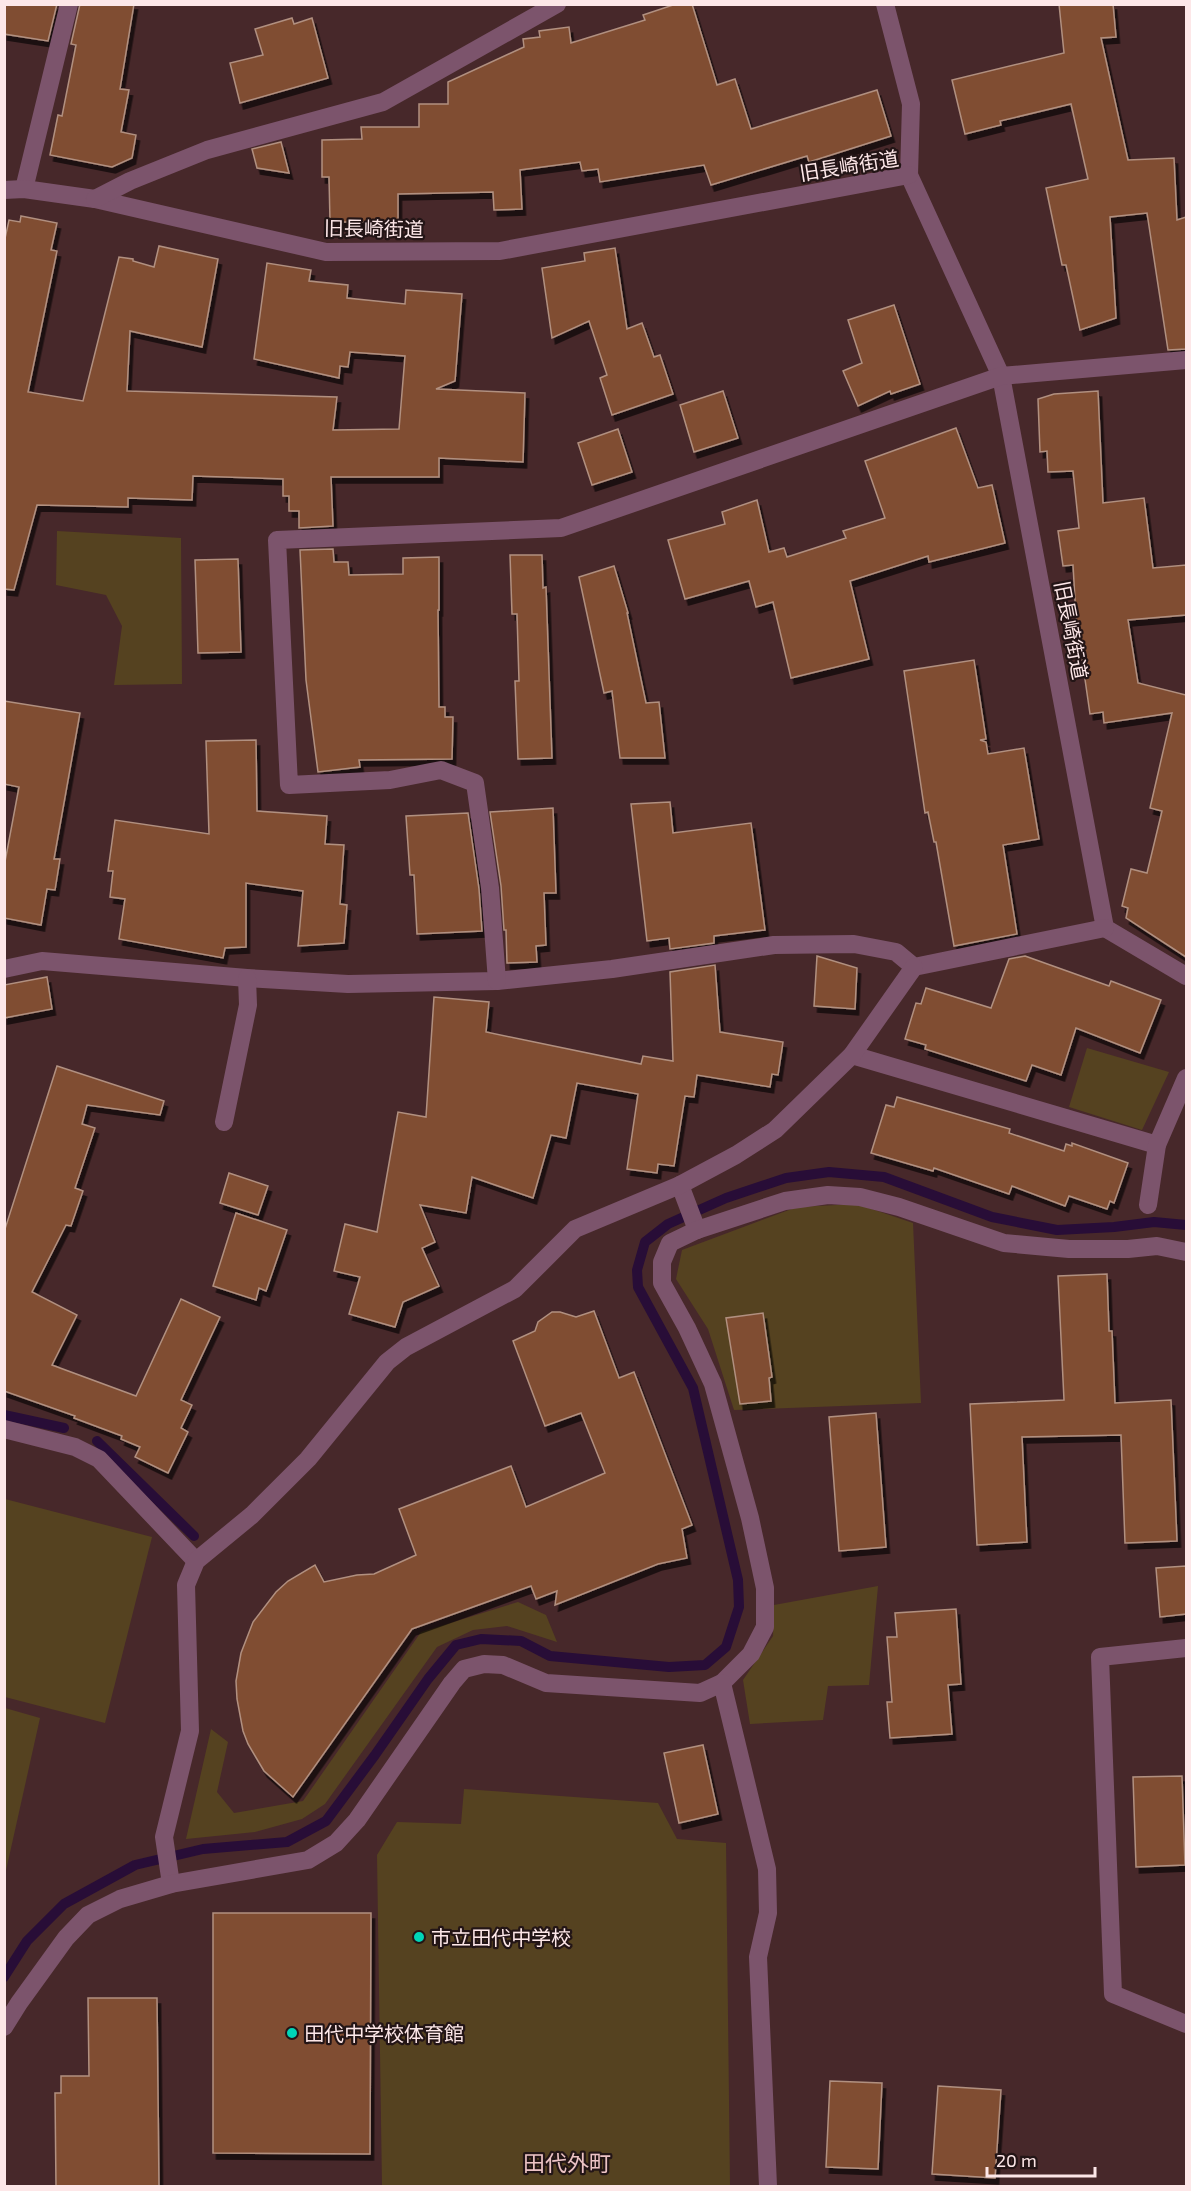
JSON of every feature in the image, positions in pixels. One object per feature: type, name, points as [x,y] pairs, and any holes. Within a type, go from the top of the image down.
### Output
[{"type":"street","points":[[24,189],[69,4]]},
{"type":"street","points":[[95,199],[130,181],[207,150],[383,102],[557,4]]},
{"type":"street","points":[[885,4],[911,104],[909,175]]},
{"type":"street","name":"旧長崎街道","points":[[4,190],[24,189],[95,199],[326,252],[500,251],[909,175],[1000,376],[1106,928]]},
{"type":"street","points":[[497,981],[490,888],[475,783],[441,770],[390,780],[289,784],[277,540],[561,528],[1000,376],[1186,360]]},
{"type":"street","points":[[171,1884],[164,1837],[190,1731],[186,1585],[196,1562],[252,1515],[308,1459],[387,1362],[405,1347],[515,1289],[575,1228],[680,1185],[736,1155],[775,1130],[852,1055],[914,967],[1106,928],[1186,976]]},
{"type":"street","points":[[4,969],[42,961],[348,984],[497,981],[612,969],[774,945],[854,944],[896,952],[914,967]]},
{"type":"street","points":[[224,1122],[248,1005],[247,978]]},
{"type":"street","points":[[852,1055],[1157,1145]]},
{"type":"street","points":[[1148,1205],[1157,1145],[1186,1078]]},
{"type":"street","points":[[680,1185],[697,1230]]},
{"type":"street","points":[[4,2027],[66,1938],[88,1915],[120,1899],[171,1884],[308,1860],[336,1843],[357,1820],[452,1683],[465,1669],[484,1664],[503,1665],[546,1683],[700,1694],[722,1683],[751,1654],[765,1627],[765,1588],[750,1518],[713,1384],[687,1328],[662,1283],[662,1262],[670,1243],[697,1230],[785,1201],[828,1195],[860,1197],[899,1207],[1004,1243],[1069,1249],[1128,1249],[1156,1246],[1186,1252]]},
{"type":"street","points":[[4,1429],[75,1447],[99,1459],[196,1562]]},
{"type":"street","points":[[1186,1648],[1100,1657],[1113,1995],[1186,2024]]},
{"type":"street","points":[[722,1683],[767,1869],[768,1913],[758,1957],[768,2187]]},
{"type":"shaded area","points":[[57,531],[181,538],[182,684],[114,685],[122,626],[106,595],[56,585]]},
{"type":"shaded area","points":[[1087,1048],[1169,1072],[1142,1130],[1069,1107]]},
{"type":"shaded area","points":[[857,1204],[913,1223],[921,1403],[734,1410],[708,1329],[676,1279],[682,1250],[797,1207]]},
{"type":"shaded area","points":[[5,1499],[152,1537],[105,1723],[5,1697]]},
{"type":"shaded area","points":[[878,1586],[869,1685],[828,1686],[823,1720],[750,1724],[743,1680],[773,1636],[774,1605]]},
{"type":"shaded area","points":[[518,1602],[546,1615],[557,1642],[507,1626],[473,1630],[437,1647],[325,1804],[302,1819],[255,1832],[186,1839],[211,1729],[228,1742],[217,1792],[234,1813],[303,1801],[421,1632]]},
{"type":"shaded area","points":[[4,1708],[40,1718],[5,1875]]},
{"type":"shaded area","points":[[464,1789],[658,1803],[677,1839],[726,1843],[730,2186],[345,2186],[382,2185],[377,1855],[397,1822],[461,1824]]},
{"type":"building","points":[[4,4],[57,4],[48,41],[4,34]]},
{"type":"building","points":[[80,4],[134,4],[120,89],[129,90],[121,132],[136,135],[132,158],[112,167],[50,155],[58,115],[62,116],[76,45],[71,44]]},
{"type":"building","points":[[676,4],[692,4],[717,85],[735,79],[751,129],[877,90],[891,136],[809,162],[807,156],[711,185],[704,165],[600,182],[598,169],[582,171],[580,162],[520,170],[522,209],[494,210],[493,192],[398,194],[398,222],[330,222],[329,177],[322,177],[322,140],[362,139],[361,127],[419,127],[419,104],[448,104],[448,82],[524,47],[523,39],[540,37],[539,31],[569,27],[571,43],[645,20],[643,15]]},
{"type":"building","points":[[1059,4],[1113,4],[1116,37],[1101,38],[1128,160],[1174,158],[1177,220],[1186,217],[1186,349],[1168,350],[1147,213],[1110,217],[1116,318],[1080,330],[1066,265],[1062,265],[1046,188],[1088,179],[1071,104],[1000,121],[1001,125],[965,134],[952,80],[1064,53]]},
{"type":"building","points":[[292,18],[294,24],[312,18],[328,78],[240,103],[230,63],[263,55],[255,29]]},
{"type":"building","points":[[281,142],[289,173],[257,168],[252,149]]},
{"type":"building","points":[[21,216],[57,223],[51,250],[57,251],[28,392],[83,401],[119,257],[133,259],[133,261],[154,267],[159,246],[218,259],[202,347],[130,331],[127,391],[337,397],[333,430],[399,429],[405,356],[350,352],[348,367],[340,366],[339,378],[254,359],[267,263],[311,270],[309,281],[348,285],[347,298],[405,304],[406,290],[462,294],[455,381],[436,389],[525,393],[523,462],[439,458],[439,477],[331,477],[333,526],[299,528],[299,511],[289,511],[289,496],[283,496],[283,479],[193,476],[192,500],[128,498],[128,507],[37,505],[14,590],[4,589],[4,243],[9,220],[20,222]]},
{"type":"building","points":[[615,248],[627,329],[642,323],[654,357],[660,355],[673,394],[612,415],[600,378],[607,375],[589,321],[552,338],[542,268],[585,261],[584,253]]},
{"type":"building","points":[[894,305],[920,384],[891,394],[890,391],[858,406],[843,371],[862,363],[848,320]]},
{"type":"building","points":[[723,391],[738,438],[694,452],[680,405]]},
{"type":"building","points":[[1098,391],[1103,503],[1144,498],[1153,568],[1186,565],[1186,615],[1128,620],[1138,683],[1186,695],[1186,957],[1126,918],[1128,908],[1122,906],[1131,869],[1147,873],[1162,811],[1150,808],[1172,713],[1104,723],[1103,712],[1090,714],[1076,617],[1073,565],[1063,566],[1058,531],[1079,528],[1073,471],[1048,472],[1047,451],[1040,452],[1038,399],[1054,394]]},
{"type":"building","points":[[956,428],[978,488],[992,485],[1005,543],[929,562],[928,556],[850,581],[869,659],[791,678],[773,602],[756,607],[749,581],[685,599],[668,540],[725,524],[722,512],[757,500],[769,552],[784,548],[787,557],[846,538],[843,531],[885,518],[865,461]]},
{"type":"building","points":[[618,429],[632,472],[592,485],[578,443]]},
{"type":"building","points":[[333,549],[334,562],[348,562],[349,575],[403,574],[403,558],[439,557],[439,707],[445,707],[445,717],[453,717],[452,759],[359,760],[360,767],[318,772],[306,680],[300,550]]},
{"type":"building","points":[[510,555],[542,555],[543,588],[546,587],[552,758],[518,759],[515,681],[519,681],[517,614],[512,614]]},
{"type":"building","points":[[238,559],[241,652],[198,653],[195,560]]},
{"type":"building","points":[[614,566],[628,613],[646,703],[659,702],[665,758],[620,758],[612,691],[604,693],[579,577]]},
{"type":"building","points":[[974,660],[986,739],[980,740],[986,742],[988,754],[1024,748],[1039,839],[1003,845],[1017,934],[954,946],[936,842],[934,842],[928,812],[925,813],[904,671]]},
{"type":"building","points":[[4,701],[80,713],[54,859],[60,859],[55,890],[47,889],[41,925],[4,918],[4,867],[19,787],[4,784]]},
{"type":"building","points":[[256,740],[257,811],[327,816],[325,844],[344,845],[340,904],[347,905],[344,943],[298,946],[303,891],[246,883],[246,947],[225,948],[223,958],[119,939],[125,899],[110,897],[113,871],[108,871],[115,820],[209,834],[206,741]]},
{"type":"building","points":[[670,802],[673,833],[751,823],[765,930],[714,936],[714,943],[670,949],[669,938],[647,941],[631,804]]},
{"type":"building","points":[[553,808],[556,893],[544,893],[546,945],[536,946],[537,962],[507,963],[506,930],[504,930],[501,886],[490,812]]},
{"type":"building","points":[[468,813],[479,889],[482,931],[417,934],[414,875],[410,875],[406,816]]},
{"type":"building","points":[[817,956],[857,968],[855,1009],[814,1006]]},
{"type":"building","points":[[1025,956],[1109,986],[1111,981],[1161,1000],[1140,1053],[1076,1028],[1061,1075],[1032,1065],[1026,1081],[925,1049],[926,1045],[905,1039],[916,1003],[921,1004],[926,988],[991,1008],[1009,959]]},
{"type":"building","points":[[715,965],[720,1032],[783,1042],[778,1075],[772,1074],[770,1087],[697,1075],[694,1097],[685,1096],[674,1166],[658,1164],[657,1173],[627,1169],[638,1094],[577,1083],[566,1138],[551,1135],[533,1198],[472,1177],[466,1213],[420,1205],[435,1242],[422,1248],[439,1286],[403,1302],[395,1327],[349,1314],[360,1277],[334,1271],[345,1224],[377,1232],[398,1112],[426,1117],[434,997],[489,1002],[486,1032],[641,1064],[643,1056],[673,1061],[670,972]]},
{"type":"building","points":[[47,977],[52,1009],[4,1018],[4,985]]},
{"type":"building","points":[[57,1066],[164,1101],[160,1115],[87,1105],[82,1124],[95,1128],[75,1188],[83,1191],[71,1226],[66,1225],[32,1292],[77,1315],[52,1365],[136,1396],[181,1299],[220,1317],[181,1400],[192,1405],[181,1428],[188,1432],[168,1473],[135,1457],[140,1447],[121,1439],[122,1436],[74,1418],[75,1416],[4,1391],[4,1232]]},
{"type":"building","points":[[897,1097],[1010,1129],[1009,1133],[1064,1151],[1066,1144],[1072,1146],[1072,1143],[1128,1163],[1114,1203],[1110,1201],[1107,1209],[1069,1196],[1065,1206],[1012,1186],[1009,1194],[934,1168],[933,1171],[871,1153],[886,1105],[894,1107]]},
{"type":"building","points":[[229,1173],[268,1186],[258,1215],[220,1203]]},
{"type":"building","points":[[236,1213],[287,1230],[266,1291],[259,1288],[256,1300],[213,1286]]},
{"type":"building","points":[[1107,1274],[1115,1403],[1171,1400],[1177,1541],[1125,1543],[1121,1435],[1022,1437],[1027,1542],[977,1545],[970,1404],[1064,1400],[1058,1276]]},
{"type":"building","points":[[594,1311],[619,1378],[634,1372],[692,1525],[682,1529],[687,1558],[658,1564],[555,1605],[557,1591],[536,1599],[531,1586],[412,1629],[293,1797],[264,1771],[243,1731],[236,1681],[241,1653],[253,1622],[276,1592],[288,1581],[315,1565],[324,1582],[374,1574],[416,1555],[399,1509],[511,1466],[526,1507],[605,1473],[581,1413],[545,1426],[513,1341],[535,1331],[538,1322],[552,1312],[576,1317]]},
{"type":"building","points":[[763,1313],[772,1377],[769,1378],[771,1401],[740,1404],[726,1318]]},
{"type":"building","points":[[876,1413],[886,1547],[839,1551],[829,1417]]},
{"type":"building","points":[[1186,1566],[1186,1614],[1160,1617],[1156,1568]]},
{"type":"building","points":[[956,1609],[961,1684],[948,1685],[952,1734],[890,1738],[887,1702],[892,1702],[887,1637],[897,1637],[895,1613]]},
{"type":"building","points":[[703,1745],[718,1814],[679,1823],[664,1753]]},
{"type":"building","points":[[1182,1776],[1185,1865],[1136,1867],[1133,1777]]},
{"type":"building","name":"田代中学校体育館","points":[[213,1913],[371,1913],[370,2154],[213,2153]]},
{"type":"building","points":[[88,1998],[157,1998],[159,2187],[56,2187],[55,2093],[61,2093],[61,2076],[89,2076]]},
{"type":"building","points":[[830,2081],[882,2083],[878,2169],[826,2167]]},
{"type":"building","points":[[938,2086],[1001,2090],[995,2178],[932,2174]]},
{"type":"waterway","points":[[4,1977],[27,1941],[64,1904],[135,1865],[203,1849],[287,1842],[326,1821],[428,1679],[456,1645],[481,1639],[521,1641],[550,1656],[669,1667],[705,1665],[726,1647],[739,1607],[738,1580],[693,1388],[638,1287],[637,1270],[645,1242],[668,1224],[726,1198],[786,1178],[829,1172],[884,1177],[992,1217],[1057,1230],[1154,1222],[1186,1225]]},
{"type":"waterway","points":[[4,1415],[64,1428]]},
{"type":"waterway","points":[[97,1441],[194,1536]]},
{"type":"place","name":"市立田代中学校","points":[[419,1937]]},
{"type":"place","name":"田代中学校体育館","points":[[292,2033]]},
{"type":"district","name":"田代外町","points":[[567,2162]]}]
